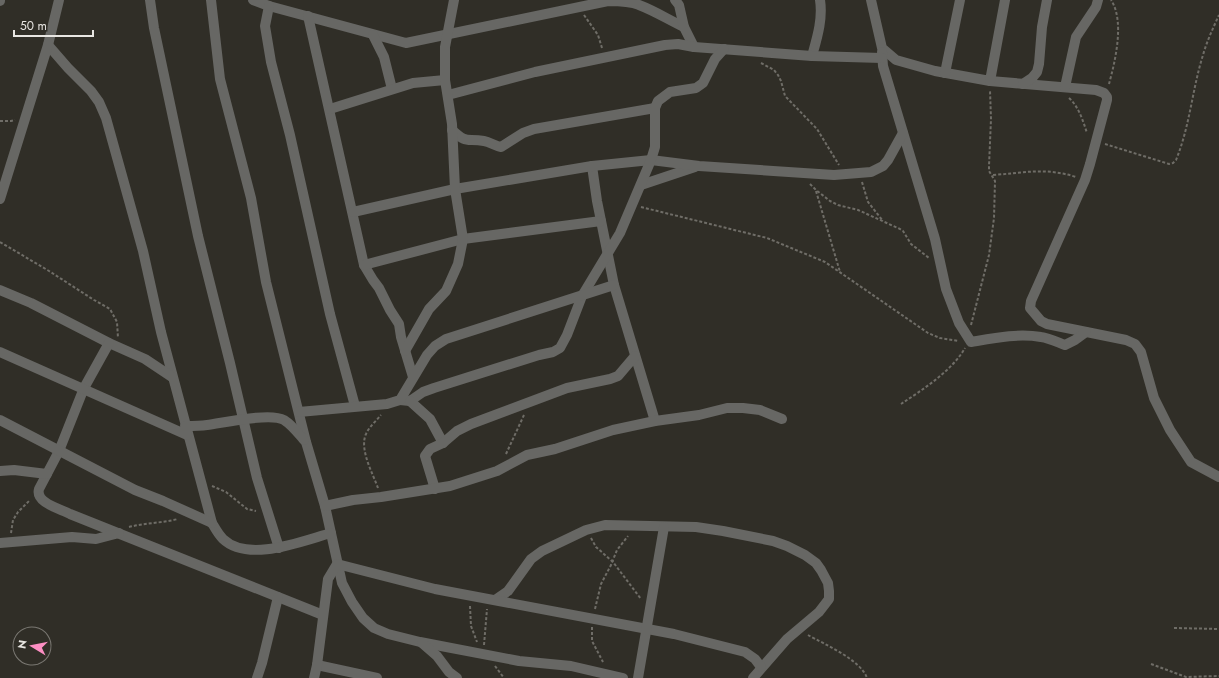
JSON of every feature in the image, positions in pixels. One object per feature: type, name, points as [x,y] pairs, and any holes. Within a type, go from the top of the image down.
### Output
[{"type":"street","points":[[0,199],[48,45],[59,0]]},
{"type":"street","points":[[150,0],[161,65],[198,236],[257,478],[279,548]]},
{"type":"street","points":[[211,0],[220,79],[251,198],[266,282],[298,412],[325,506],[342,583],[352,602],[362,618],[374,628],[388,634],[420,642],[483,652],[519,661],[571,666],[622,678]]},
{"type":"street","points":[[253,0],[269,6],[406,43],[608,1],[623,1],[638,4],[684,27]]},
{"type":"street","points":[[405,351],[429,309],[446,292],[458,264],[463,239],[454,189],[452,130],[445,80],[445,47],[454,0]]},
{"type":"street","points":[[675,0],[679,5],[684,27],[694,47]]},
{"type":"street","points":[[812,56],[818,34],[821,14],[820,0]]},
{"type":"street","points":[[871,0],[882,53],[903,133],[936,239],[946,289],[959,323],[969,340],[1007,336],[1030,336],[1066,344],[1086,332]]},
{"type":"street","points":[[945,73],[960,0]]},
{"type":"street","points":[[990,81],[1005,0]]},
{"type":"street","points":[[1023,84],[1032,78],[1037,72],[1042,27],[1047,0]]},
{"type":"street","points":[[1061,87],[1076,37],[1096,8],[1098,0]]},
{"type":"street","points":[[269,6],[265,26],[271,62],[290,135],[330,314],[355,406]]},
{"type":"street","points":[[308,16],[364,265],[399,324],[413,377]]},
{"type":"street","points":[[374,35],[384,57],[392,89]]},
{"type":"street","points":[[448,95],[535,72],[665,45],[678,44],[724,50],[812,56],[882,53],[896,60],[945,73],[990,81],[1100,91],[1106,95],[1107,100],[1097,141],[1085,180],[1030,306],[1041,321],[1053,325],[1126,340],[1135,344],[1141,352],[1154,398],[1170,430],[1191,462],[1219,477]]},
{"type":"street","points":[[48,45],[68,68],[91,90],[99,102],[106,118],[144,251],[172,377],[212,523],[223,539],[236,547],[260,551],[279,548],[331,533]]},
{"type":"street","points":[[298,412],[400,401],[434,388],[553,352],[560,348],[567,335],[582,296],[620,233],[651,160],[655,147],[655,108],[658,101],[670,92],[689,90],[696,88],[703,83],[715,59],[724,50]]},
{"type":"street","points":[[330,109],[413,83],[445,80]]},
{"type":"street","points":[[452,130],[460,138],[467,140],[482,140],[501,147],[523,133],[534,129],[655,108]]},
{"type":"street","points":[[353,212],[454,189],[592,166],[651,160],[699,166],[801,173],[855,174],[871,172],[883,166],[894,153],[903,133]]},
{"type":"street","points":[[592,166],[607,254],[614,285],[656,421]]},
{"type":"street","points":[[641,185],[699,166]]},
{"type":"street","points":[[364,265],[463,239],[601,221]]},
{"type":"street","points":[[400,401],[427,355],[435,346],[446,339],[614,285]]},
{"type":"street","points":[[0,290],[31,303],[113,345],[145,359],[172,377]]},
{"type":"street","points":[[113,345],[84,388],[58,451],[38,493],[41,499],[47,504],[323,615]]},
{"type":"street","points":[[0,352],[186,431],[208,425],[243,420],[268,418],[283,419],[293,427],[306,442]]},
{"type":"street","points":[[435,489],[425,456],[430,449],[443,443],[457,431],[470,424],[567,388],[618,376],[635,356]]},
{"type":"street","points":[[400,401],[430,418],[443,443]]},
{"type":"street","points":[[325,506],[354,500],[435,489],[456,484],[496,471],[527,455],[555,449],[613,430],[656,421],[699,415],[727,408],[760,410],[782,418]]},
{"type":"street","points":[[0,420],[135,490],[212,523]]},
{"type":"street","points":[[0,471],[14,470],[47,474]]},
{"type":"street","points":[[492,599],[508,591],[530,559],[542,550],[586,530],[605,525],[696,527],[723,531],[787,546],[805,555],[816,563],[828,584],[830,591],[829,599],[819,612],[787,639],[753,678]]},
{"type":"street","points":[[638,678],[664,527]]},
{"type":"street","points":[[4,542],[72,537],[96,539],[116,532]]},
{"type":"street","points":[[337,564],[423,586],[470,596],[674,634],[745,652],[755,659],[761,667]]},
{"type":"street","points":[[314,678],[328,579],[337,564]]},
{"type":"street","points":[[257,678],[278,597]]},
{"type":"street","points":[[420,642],[437,656],[449,672],[457,678]]},
{"type":"street","points":[[317,665],[377,678]]},
{"type":"path","points":[[1106,95],[1117,49],[1116,13],[1111,0]]},
{"type":"path","points":[[579,7],[598,35],[605,58]]},
{"type":"path","points":[[1097,141],[1169,164],[1176,160],[1188,122],[1202,55],[1219,15]]},
{"type":"path","points":[[760,62],[774,70],[778,75],[781,80],[784,96],[817,129],[842,169],[855,174],[868,202],[884,222]]},
{"type":"path","points":[[901,404],[921,391],[949,369],[961,356],[969,340],[989,255],[994,218],[995,181],[993,175],[989,171],[992,119],[990,81]]},
{"type":"path","points":[[1061,87],[1073,102],[1081,116],[1093,153]]},
{"type":"path","points":[[993,175],[1044,170],[1085,180]]},
{"type":"path","points":[[801,173],[816,190],[834,203],[858,210],[903,231],[911,244],[941,270]]},
{"type":"path","points":[[816,190],[840,272]]},
{"type":"path","points":[[632,205],[767,238],[825,262],[890,305],[928,333],[940,338],[969,340]]},
{"type":"path","points":[[0,242],[110,309],[117,322],[118,332],[113,345]]},
{"type":"path","points":[[381,497],[365,454],[364,438],[369,429],[400,401]]},
{"type":"path","points":[[496,471],[530,402]]},
{"type":"path","points":[[201,481],[226,492],[247,509],[267,512]]},
{"type":"path","points":[[4,542],[11,533],[13,520],[18,512],[38,493]]},
{"type":"path","points":[[116,532],[142,524],[168,522],[194,515]]},
{"type":"path","points":[[607,674],[602,660],[592,641],[593,619],[598,593],[617,550],[637,526]]},
{"type":"path","points":[[586,530],[596,547],[613,562],[649,610]]},
{"type":"path","points":[[470,596],[471,626],[473,634],[483,652]]},
{"type":"path","points":[[483,652],[492,599]]},
{"type":"path","points":[[1174,628],[1219,629]]},
{"type":"path","points":[[798,629],[860,666],[864,670],[867,678]]},
{"type":"path","points":[[1151,664],[1186,677],[1219,676]]}]
